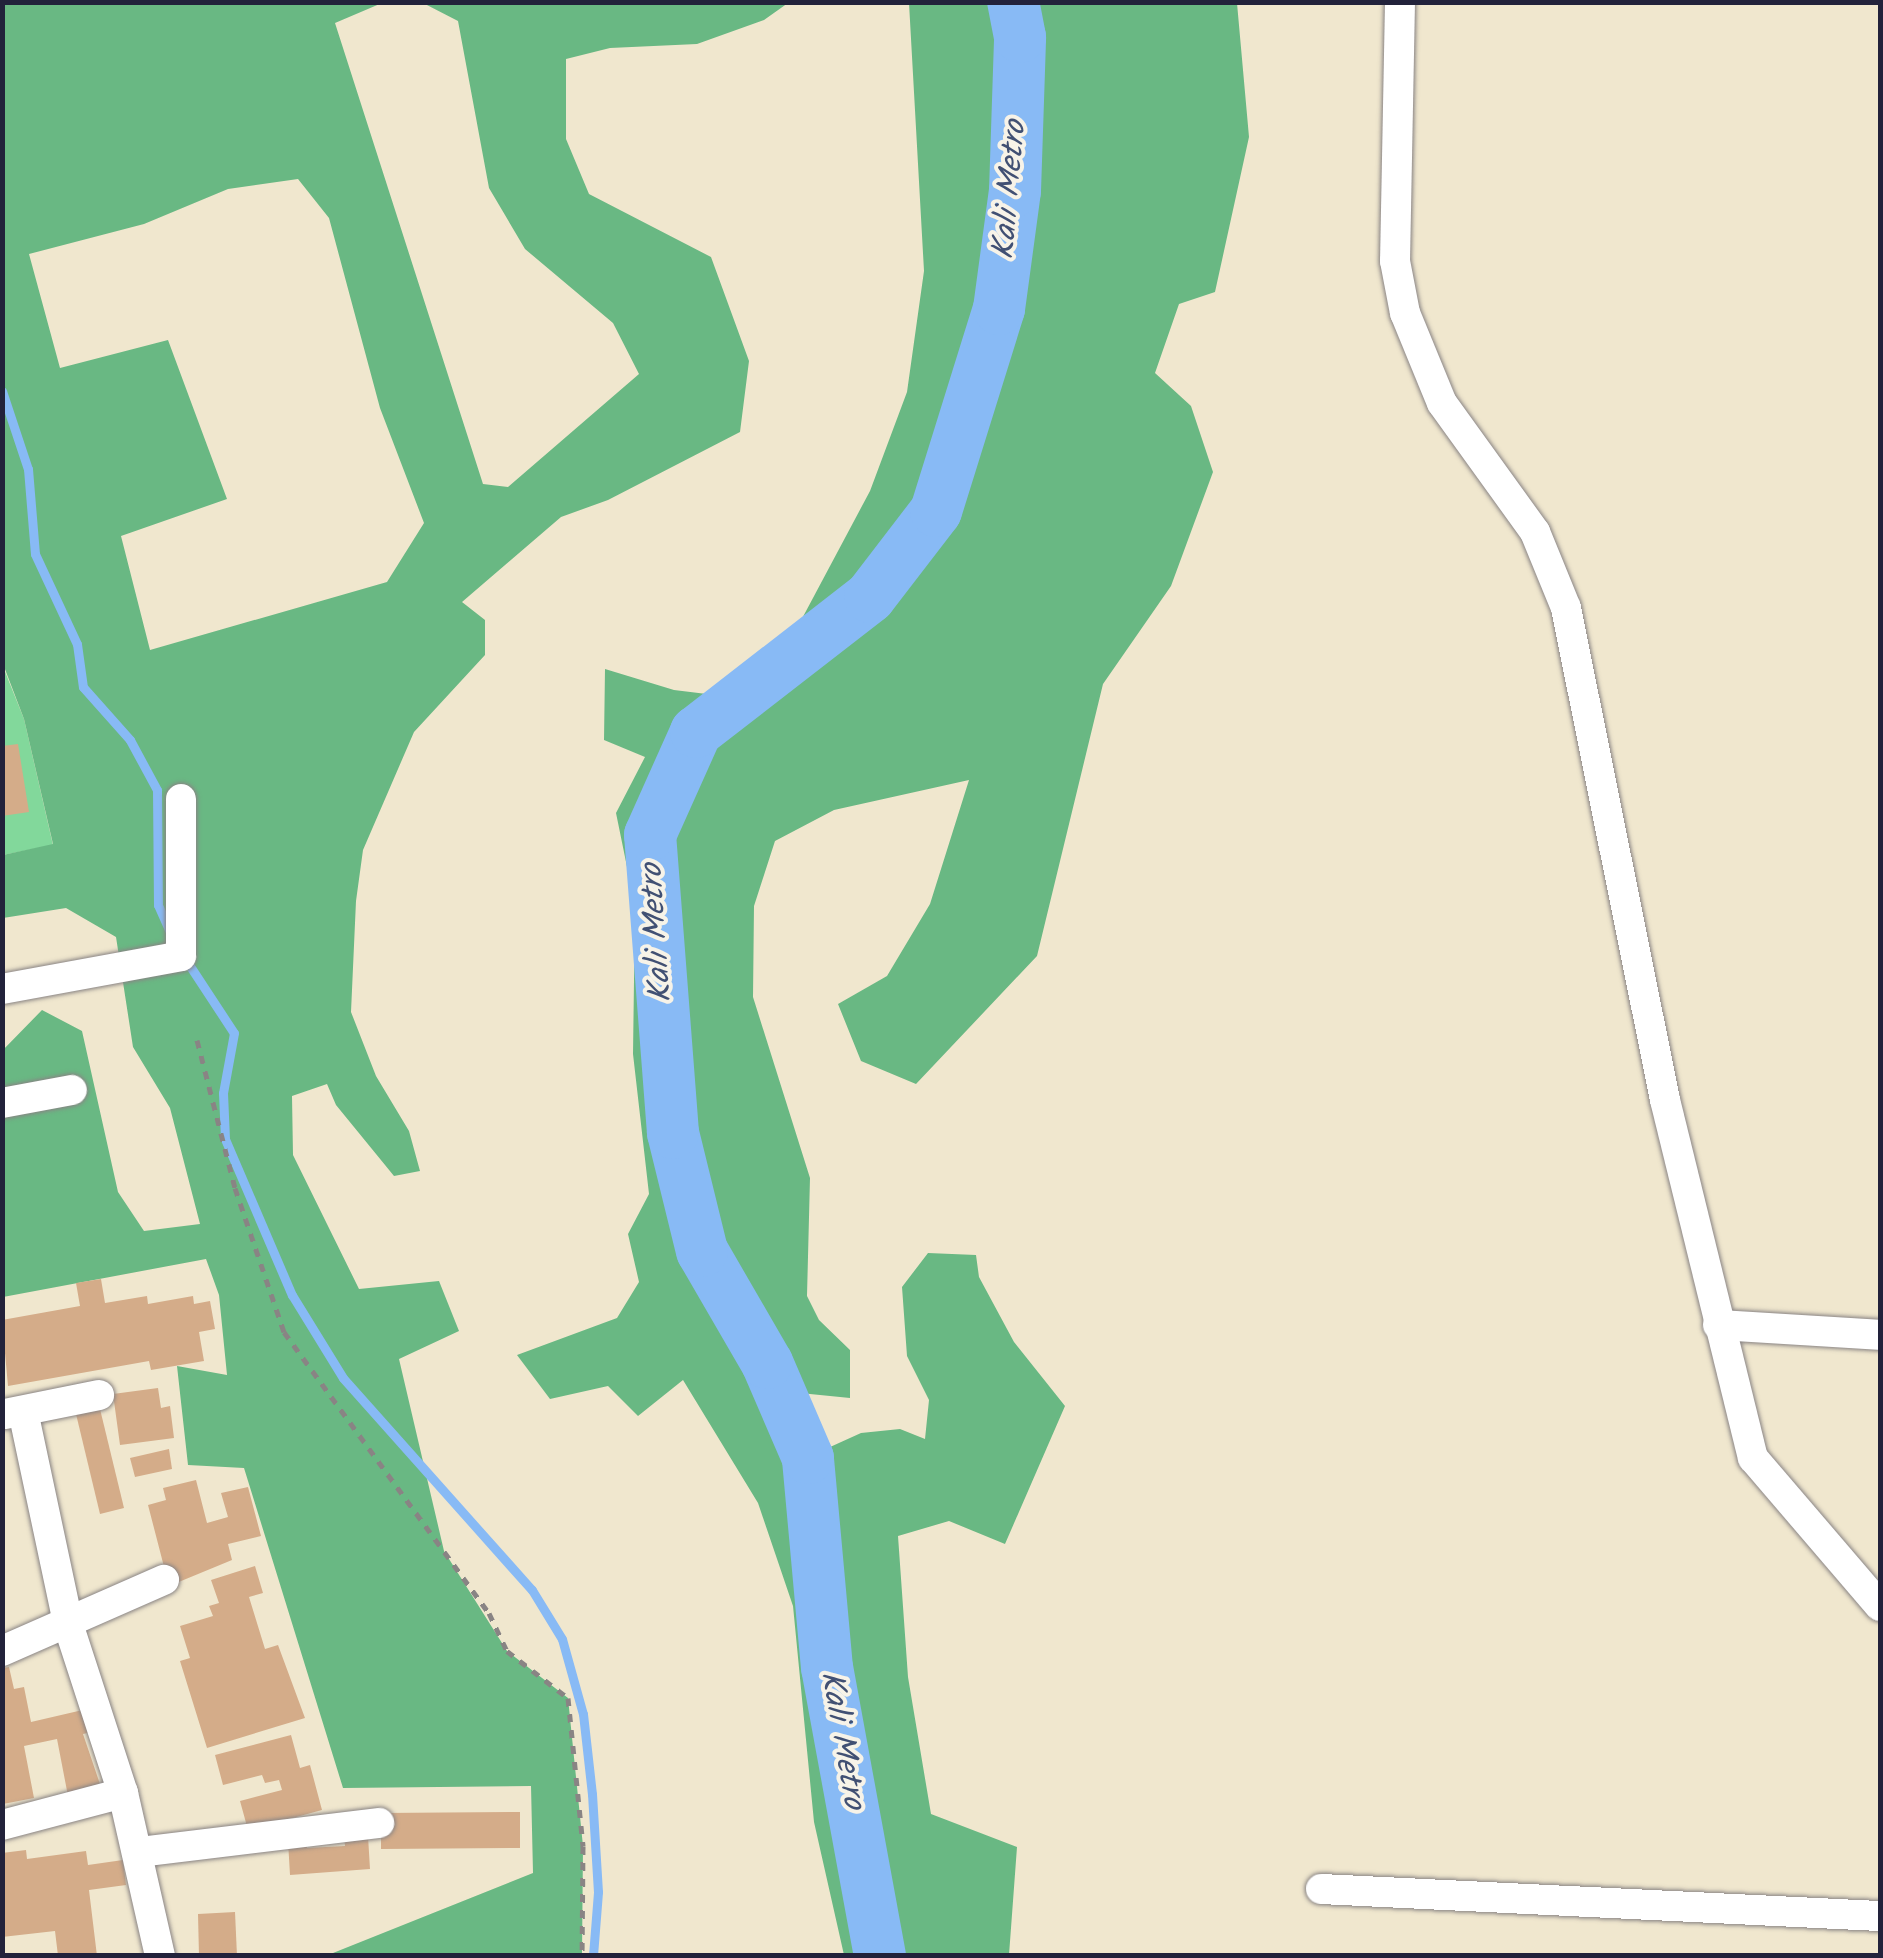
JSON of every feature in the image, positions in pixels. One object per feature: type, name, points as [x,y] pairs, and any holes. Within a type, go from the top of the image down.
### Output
[{"type":"street","points":[[1400,2],[1395,261],[1405,313],[1442,403],[1535,532],[1566,608],[1665,1100],[1752,1458],[1827,1552],[1880,1606]]},
{"type":"street","points":[[2,989],[181,956],[181,799]]},
{"type":"street","points":[[2,1104],[72,1090]]},
{"type":"street","points":[[1718,1326],[1880,1335]]},
{"type":"street","points":[[98,1396],[13,1413],[69,1627],[139,1852],[160,1956]]},
{"type":"street","points":[[2,1652],[69,1627],[164,1580]]},
{"type":"street","points":[[2,1825],[123,1793]]},
{"type":"street","points":[[139,1852],[379,1823]]},
{"type":"street","points":[[1321,1889],[1880,1916]]},
{"type":"path","points":[[197,1040],[235,1188],[284,1332],[489,1613],[508,1651],[568,1698],[583,1846],[582,1956]]},
{"type":"green space","points":[[3,3],[382,3],[335,23],[483,484],[508,487],[639,374],[613,323],[525,249],[489,188],[458,21],[423,3],[788,3],[764,20],[697,44],[610,48],[566,59],[566,139],[589,194],[711,257],[749,361],[740,432],[608,500],[561,517],[462,602],[485,620],[485,655],[414,732],[363,850],[356,901],[351,1012],[376,1076],[409,1131],[420,1171],[394,1176],[336,1105],[327,1084],[292,1096],[293,1155],[359,1289],[439,1281],[459,1331],[399,1359],[444,1551],[507,1651],[568,1698],[583,1846],[582,1955],[328,1955],[533,1873],[531,1786],[343,1788],[244,1468],[188,1465],[177,1366],[227,1375],[219,1295],[206,1259],[3,1297],[2,1051],[42,1010],[82,1031],[118,1192],[144,1231],[200,1224],[170,1108],[133,1047],[116,937],[66,908],[3,918],[3,855],[53,844],[24,719],[3,664]],"holes":[[[298,179],[329,218],[380,408],[424,523],[387,582],[150,650],[121,536],[227,499],[168,340],[60,368],[29,254],[144,224],[228,189]]]},
{"type":"green space","points":[[909,3],[1237,3],[1249,137],[1215,292],[1179,304],[1155,373],[1191,406],[1213,472],[1171,586],[1103,684],[1037,956],[916,1084],[861,1061],[838,1004],[887,976],[930,904],[969,780],[834,810],[775,841],[754,906],[753,997],[810,1178],[807,1296],[819,1320],[850,1350],[850,1398],[780,1391],[808,1457],[861,1433],[900,1429],[925,1439],[929,1400],[907,1356],[902,1287],[928,1253],[976,1255],[979,1277],[1014,1342],[1065,1406],[1005,1544],[949,1521],[898,1536],[908,1677],[931,1814],[1017,1847],[1009,1955],[844,1955],[814,1822],[793,1606],[758,1503],[683,1380],[638,1416],[608,1386],[550,1399],[517,1355],[617,1318],[639,1282],[628,1234],[649,1194],[633,1054],[635,906],[616,813],[645,757],[604,740],[605,669],[674,690],[723,696],[773,673],[870,491],[907,392],[924,271]]},
{"type":"green space","points":[[2,664],[24,719],[53,845],[3,855]]},
{"type":"building","points":[[18,744],[29,812],[2,816],[2,746]]},
{"type":"building","points":[[101,1279],[105,1303],[147,1296],[148,1304],[193,1296],[194,1304],[210,1301],[215,1329],[199,1332],[204,1361],[151,1370],[149,1361],[8,1386],[2,1320],[80,1306],[76,1283]]},
{"type":"building","points":[[158,1388],[161,1408],[170,1406],[174,1438],[120,1445],[113,1394]]},
{"type":"building","points":[[100,1409],[124,1508],[100,1514],[76,1414]]},
{"type":"building","points":[[169,1449],[172,1469],[135,1477],[130,1458]]},
{"type":"building","points":[[196,1480],[207,1523],[228,1517],[221,1493],[248,1487],[261,1536],[228,1544],[232,1560],[169,1586],[148,1505],[166,1500],[163,1488]]},
{"type":"building","points":[[255,1566],[263,1593],[249,1597],[265,1649],[278,1645],[305,1718],[207,1748],[180,1661],[190,1658],[180,1626],[213,1616],[209,1606],[219,1603],[211,1580]]},
{"type":"building","points":[[9,1667],[14,1689],[24,1687],[31,1722],[87,1709],[92,1732],[83,1734],[102,1790],[68,1796],[57,1739],[24,1746],[34,1798],[3,1804],[3,1668]]},
{"type":"building","points":[[291,1735],[300,1768],[310,1765],[322,1810],[248,1830],[240,1801],[282,1790],[279,1780],[265,1783],[262,1775],[223,1785],[215,1755]]},
{"type":"building","points":[[520,1812],[520,1848],[381,1849],[381,1813]]},
{"type":"building","points":[[368,1836],[370,1869],[290,1875],[288,1841],[307,1839],[307,1848],[345,1846],[344,1837]]},
{"type":"building","points":[[26,1850],[27,1859],[86,1851],[88,1865],[123,1860],[126,1885],[89,1890],[97,1956],[58,1956],[55,1931],[2,1937],[2,1853]]},
{"type":"building","points":[[235,1912],[237,1956],[199,1956],[198,1914]]},
{"type":"waterway","name":"Kali Metro","points":[[880,1956],[827,1668],[808,1458],[767,1363],[702,1251],[673,1133],[650,835],[696,732],[870,597],[936,511],[999,309],[1015,191],[1020,37],[1013,2]]},
{"type":"waterway","points":[[2,391],[28,469],[35,554],[77,644],[83,687],[130,740],[157,790],[158,905],[171,934]]},
{"type":"waterway","points":[[186,960],[234,1033],[223,1093],[225,1139],[292,1295],[343,1378],[532,1590],[562,1639],[583,1714],[592,1794],[598,1892],[593,1956]]}]
